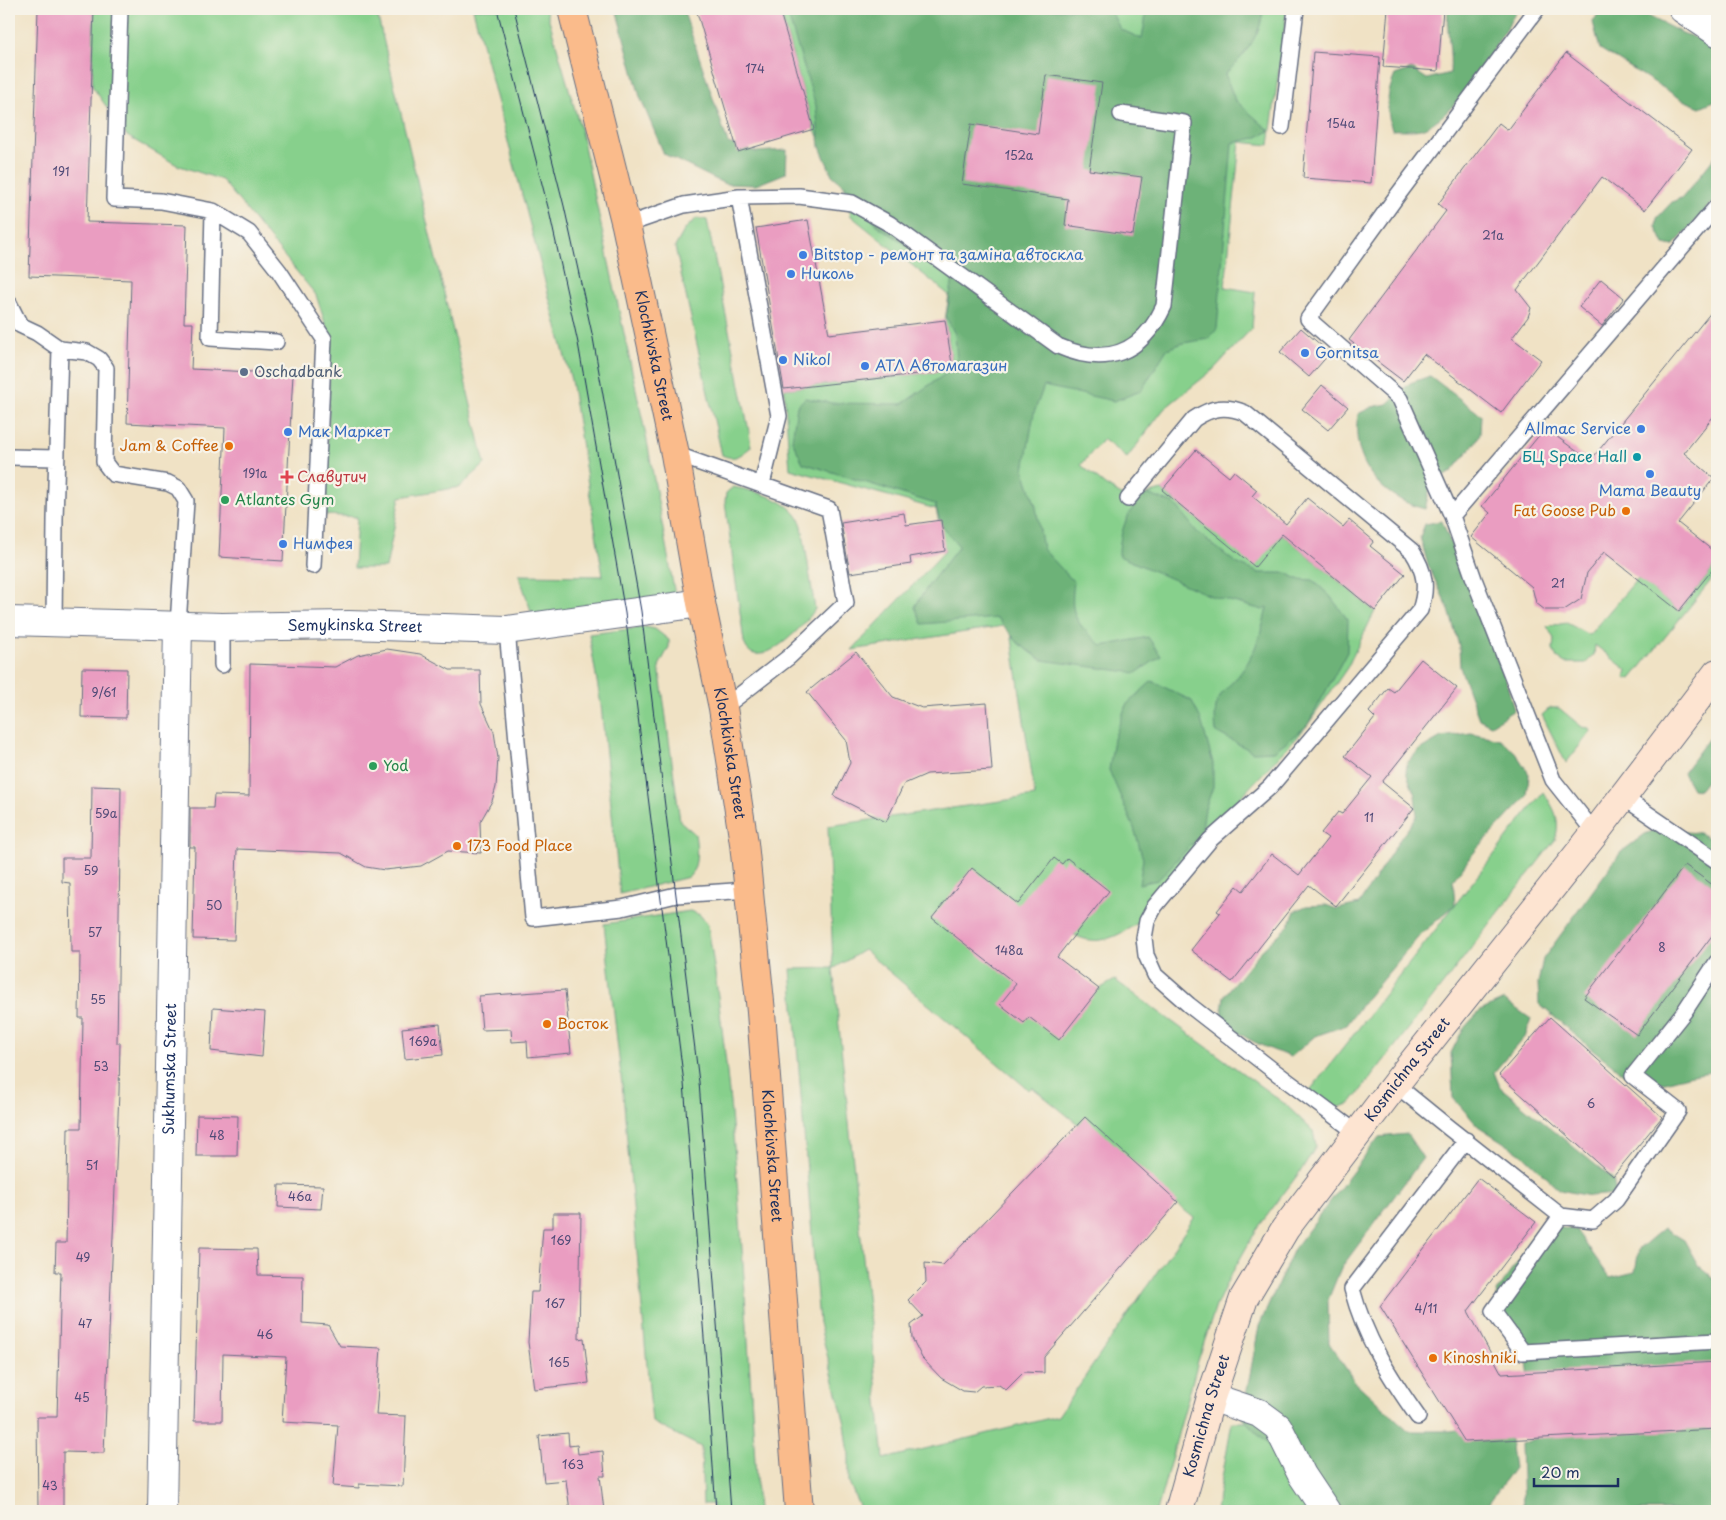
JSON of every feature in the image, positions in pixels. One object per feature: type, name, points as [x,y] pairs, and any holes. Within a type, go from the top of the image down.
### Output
[{"type":"main road","name":"Klochkivska Street","points":[[572,9],[626,226],[675,454],[701,603],[722,708],[744,843],[763,1031],[799,1511]]},
{"type":"street","points":[[1683,9],[1717,32]]},
{"type":"street","name":"Semykinska Street","points":[[9,621],[222,627],[349,625],[507,630],[701,603]]},
{"type":"street","name":"Sukhumska Street","points":[[162,1511],[178,625]]},
{"type":"street","name":"Kosmichna Street","points":[[1179,1511],[1211,1397],[1244,1298],[1285,1229],[1397,1082],[1596,833],[1717,673]]},
{"type":"street","points":[[1211,1397],[1259,1413],[1278,1428],[1302,1475],[1326,1511]]},
{"type":"lane","points":[[120,9],[114,199],[161,201],[213,211],[249,232],[279,271],[324,339],[313,566]]},
{"type":"lane","points":[[1282,127],[1296,9]]},
{"type":"lane","points":[[1537,9],[1394,200],[1308,320],[1400,399],[1452,516],[1474,579],[1553,780],[1596,833]]},
{"type":"lane","points":[[626,226],[684,205],[738,197],[799,196],[852,203],[890,224],[1058,346],[1078,355],[1100,357],[1121,353],[1140,342],[1155,326],[1164,306],[1184,123],[1121,114]]},
{"type":"lane","points":[[738,197],[779,416],[762,484]]},
{"type":"lane","points":[[1452,516],[1717,206]]},
{"type":"lane","points":[[213,211],[210,338],[276,342]]},
{"type":"lane","points":[[9,303],[14,325],[38,333],[60,349],[87,352],[99,359],[106,368],[104,462],[114,474],[168,483],[178,488],[186,501],[178,625]]},
{"type":"lane","points":[[54,623],[56,458],[60,349]]},
{"type":"lane","points":[[1128,499],[1194,419],[1212,409],[1233,408],[1246,413],[1367,513],[1412,551],[1421,564],[1425,587],[1420,610],[1270,787],[1210,840],[1155,906],[1147,921],[1144,938],[1146,955],[1155,975],[1189,1005],[1357,1133]]},
{"type":"lane","points":[[675,454],[829,509],[846,603],[789,657],[722,708]]},
{"type":"lane","points":[[9,457],[56,458]]},
{"type":"lane","points":[[222,627],[222,665]]},
{"type":"lane","points":[[507,630],[533,918],[622,908],[676,895],[748,890]]},
{"type":"lane","points":[[1623,797],[1717,861]]},
{"type":"lane","points":[[1397,1082],[1406,1093],[1562,1216],[1593,1220],[1616,1200],[1678,1112],[1632,1076],[1684,1012],[1717,962]]},
{"type":"lane","points":[[1418,1417],[1373,1348],[1359,1316],[1352,1289],[1466,1140]]},
{"type":"lane","points":[[1562,1216],[1493,1311],[1523,1352],[1717,1341]]},
{"type":"green space","points":[[94,9],[376,9],[485,464],[460,487],[400,497],[386,568],[354,568],[357,517],[326,515],[330,338],[316,295],[222,180],[177,165],[127,136],[92,86]]},
{"type":"green space","points":[[473,9],[546,9],[580,127],[647,441],[677,606],[536,626],[519,575],[603,576],[571,380]]},
{"type":"green space","points":[[616,9],[683,9],[728,143],[756,152],[787,150],[786,173],[756,185],[725,184],[664,154],[640,97]]},
{"type":"green space","points":[[779,9],[1287,9],[1269,145],[1240,142],[1225,287],[1255,292],[1252,328],[1214,369],[1164,409],[1127,458],[1103,439],[1081,465],[1105,485],[1128,499],[1162,490],[1255,566],[1282,534],[1375,611],[1347,668],[1307,726],[1239,799],[1139,922],[1119,934],[1101,940],[1083,939],[1063,928],[1041,956],[1099,989],[1115,980],[1285,1104],[1313,1131],[1316,1146],[1305,1165],[1257,1229],[1228,1280],[1216,1306],[1198,1361],[1157,1511],[861,1511],[849,1482],[849,1455],[845,1424],[819,1323],[791,969],[833,968],[828,826],[1035,796],[1010,625],[852,650],[945,551],[936,509],[790,469],[784,389],[953,370],[945,320],[949,295],[851,216],[844,184],[814,129]],"holes":[[[864,950],[1029,1090],[1032,1087],[1194,1218],[1058,1416],[884,1459],[833,969]]]},
{"type":"green space","points":[[786,9],[1110,9],[1120,29],[1142,39],[1147,9],[1263,9],[1259,27],[1250,45],[1225,74],[1235,100],[1270,131],[1255,138],[1232,143],[1217,329],[1208,339],[1183,343],[1167,349],[1141,391],[1114,401],[1044,386],[1034,413],[1024,470],[1036,507],[1043,549],[1074,582],[1073,604],[1077,619],[1086,631],[1102,646],[1148,637],[1161,656],[1136,673],[1042,660],[1019,644],[997,618],[922,624],[915,607],[930,583],[959,546],[941,525],[935,504],[803,463],[792,440],[797,406],[805,398],[832,403],[902,404],[951,370],[957,361],[955,334],[946,317],[953,279],[939,266],[878,226],[854,194],[832,175],[820,147],[816,106]]},
{"type":"green space","points":[[1448,9],[1518,9],[1478,74],[1454,105],[1440,118],[1422,129],[1392,130],[1388,102],[1395,75],[1412,69],[1427,79],[1450,73]]},
{"type":"green space","points":[[1601,9],[1629,9],[1702,40],[1717,53],[1717,96],[1714,101],[1700,107],[1683,100],[1600,49],[1593,22]]},
{"type":"green space","points":[[1717,154],[1717,198],[1673,246],[1664,244],[1656,227],[1657,218],[1672,202],[1683,197]]},
{"type":"green space","points":[[697,218],[707,220],[749,431],[751,447],[741,455],[734,457],[722,455],[675,247],[685,229]]},
{"type":"green space","points":[[1430,376],[1481,415],[1480,434],[1475,443],[1451,472],[1431,484],[1425,509],[1409,504],[1394,496],[1372,475],[1364,462],[1359,447],[1357,431],[1358,414],[1372,407],[1387,404],[1410,383]]},
{"type":"green space","points":[[733,487],[774,498],[792,510],[798,517],[802,526],[815,609],[802,626],[780,645],[768,652],[758,654],[750,652],[744,642],[725,502],[726,493]]},
{"type":"green space","points":[[1147,494],[1175,504],[1197,532],[1236,563],[1259,573],[1287,573],[1297,579],[1313,580],[1330,596],[1348,620],[1347,652],[1307,726],[1274,751],[1253,752],[1216,732],[1215,717],[1216,707],[1223,692],[1241,672],[1252,655],[1260,635],[1267,607],[1263,610],[1211,596],[1119,556],[1119,547],[1126,521],[1140,499]]},
{"type":"green space","points":[[1442,521],[1506,680],[1514,710],[1491,725],[1479,719],[1460,667],[1459,646],[1449,610],[1428,565],[1420,537],[1425,524]]},
{"type":"green space","points":[[1717,564],[1717,573],[1631,679],[1625,677],[1627,670],[1595,645],[1594,655],[1586,663],[1565,663],[1557,658],[1553,649],[1554,639],[1547,626],[1567,623],[1589,635],[1638,578],[1679,611]]},
{"type":"green space","points":[[646,627],[655,629],[669,640],[669,647],[659,666],[680,821],[695,834],[696,856],[692,873],[689,877],[620,894],[601,705],[589,634]]},
{"type":"green space","points":[[1152,681],[1192,701],[1201,720],[1213,763],[1213,787],[1205,809],[1201,834],[1158,880],[1139,884],[1143,859],[1134,828],[1109,770],[1114,739],[1126,705]]},
{"type":"green space","points":[[1550,708],[1559,708],[1582,727],[1589,728],[1591,731],[1566,763],[1542,715]]},
{"type":"green space","points":[[1717,727],[1717,768],[1699,790],[1692,789],[1683,773]]},
{"type":"green space","points":[[1471,733],[1500,739],[1515,752],[1529,774],[1527,796],[1476,850],[1453,880],[1455,905],[1421,934],[1361,1005],[1347,1025],[1315,1036],[1291,1057],[1253,1042],[1228,1025],[1221,1017],[1224,996],[1260,952],[1289,925],[1295,911],[1306,906],[1326,905],[1337,909],[1359,904],[1400,839],[1417,816],[1415,795],[1406,772],[1407,763],[1419,750],[1441,737]]},
{"type":"green space","points":[[1543,792],[1556,815],[1557,833],[1555,840],[1351,1103],[1338,1107],[1328,1106],[1308,1093]]},
{"type":"green space","points":[[1655,830],[1699,833],[1717,842],[1717,1072],[1697,1074],[1641,1087],[1587,1045],[1539,1004],[1538,983],[1543,959],[1621,852],[1645,834]]},
{"type":"green space","points":[[690,911],[700,915],[708,925],[727,1071],[740,1217],[758,1511],[713,1511],[713,1504],[703,1504],[701,1447],[652,1422],[623,1094],[604,924]]},
{"type":"green space","points":[[1504,1000],[1531,1019],[1526,1035],[1494,1072],[1500,1087],[1613,1179],[1616,1194],[1590,1196],[1560,1190],[1523,1155],[1478,1126],[1453,1098],[1451,1053],[1463,1029],[1480,1011]]},
{"type":"green space","points":[[1407,1134],[1423,1158],[1341,1268],[1328,1300],[1329,1343],[1355,1382],[1409,1431],[1451,1431],[1470,1428],[1510,1440],[1514,1468],[1483,1511],[1339,1511],[1290,1468],[1242,1417],[1259,1326],[1294,1249],[1379,1137]]},
{"type":"green space","points":[[1544,1225],[1576,1230],[1610,1278],[1635,1272],[1639,1249],[1664,1228],[1684,1240],[1698,1265],[1717,1281],[1717,1511],[1523,1511],[1521,1444],[1537,1438],[1524,1339],[1501,1322],[1496,1292]]},
{"type":"green space","points":[[1232,1422],[1256,1422],[1314,1511],[1216,1511]]},
{"type":"building","points":[[38,9],[94,9],[87,222],[187,225],[184,323],[193,323],[191,369],[293,374],[283,561],[219,557],[225,428],[127,423],[131,280],[29,276]]},
{"type":"building","points":[[696,9],[779,9],[814,129],[738,152]]},
{"type":"building","points":[[1388,9],[1443,9],[1438,71],[1383,67]]},
{"type":"building","points":[[1313,52],[1380,57],[1371,183],[1303,178]]},
{"type":"building","points":[[1566,53],[1692,149],[1645,210],[1602,177],[1517,290],[1531,308],[1528,317],[1512,338],[1541,360],[1501,413],[1424,354],[1403,381],[1349,340],[1446,211],[1438,204],[1499,123],[1508,130]]},
{"type":"building","points":[[1046,75],[1102,83],[1089,170],[1142,177],[1133,235],[1065,225],[1068,199],[962,184],[971,124],[1038,134]]},
{"type":"building","name":"Николь","points":[[808,220],[829,334],[945,320],[953,370],[784,389],[756,228]]},
{"type":"building","points":[[1601,279],[1624,298],[1602,326],[1579,307]]},
{"type":"building","name":"БЦ Space Hall","points":[[1717,305],[1717,412],[1684,453],[1714,478],[1678,523],[1717,554],[1717,564],[1679,611],[1604,552],[1587,573],[1581,599],[1564,610],[1545,610],[1536,603],[1532,587],[1471,537],[1490,513],[1482,506],[1545,428],[1590,461]]},
{"type":"building","name":"Gornitsa","points":[[1301,328],[1330,353],[1309,377],[1280,352]]},
{"type":"building","points":[[1322,385],[1348,407],[1328,430],[1302,409]]},
{"type":"building","points":[[1196,450],[1229,477],[1234,471],[1257,490],[1252,496],[1286,524],[1307,498],[1343,527],[1349,520],[1374,541],[1370,546],[1405,574],[1375,611],[1282,534],[1255,567],[1162,490]]},
{"type":"building","points":[[904,513],[906,525],[941,520],[945,551],[910,557],[911,564],[850,573],[841,523]]},
{"type":"building","name":"Yod","points":[[387,649],[420,654],[450,670],[480,670],[481,704],[494,732],[498,758],[496,787],[492,801],[480,822],[481,853],[448,851],[421,866],[385,870],[366,867],[341,853],[237,849],[234,940],[193,939],[195,847],[190,847],[190,808],[213,808],[214,795],[249,796],[250,664],[335,667],[358,655]]},
{"type":"building","points":[[856,652],[893,697],[922,708],[987,703],[992,770],[927,774],[904,784],[886,822],[834,796],[850,763],[846,740],[807,692]]},
{"type":"building","points":[[1421,659],[1457,688],[1382,782],[1414,808],[1336,906],[1309,885],[1232,982],[1191,950],[1220,913],[1217,911],[1237,886],[1243,891],[1272,854],[1299,875],[1328,838],[1321,833],[1338,812],[1342,814],[1372,777],[1345,756],[1375,718],[1369,712],[1388,688],[1394,692]]},
{"type":"building","points":[[82,668],[127,669],[126,718],[81,717]]},
{"type":"building","points":[[92,786],[121,787],[117,1043],[120,1043],[119,1092],[104,1453],[63,1452],[63,1511],[38,1511],[37,1417],[57,1417],[61,1272],[55,1272],[56,1243],[66,1243],[68,1128],[81,1128],[83,1018],[79,1018],[80,952],[71,952],[70,883],[62,882],[62,858],[91,858]]},
{"type":"building","points":[[1054,858],[1062,864],[1067,858],[1109,891],[1057,957],[1099,989],[1059,1040],[1029,1017],[1024,1023],[1000,1004],[1016,984],[932,918],[972,868],[1018,904]]},
{"type":"building","points":[[1685,865],[1717,888],[1717,929],[1637,1035],[1584,998]]},
{"type":"building","name":"Восток","points":[[565,990],[571,1053],[528,1057],[527,1041],[512,1042],[511,1029],[482,1030],[479,996]]},
{"type":"building","points":[[213,1008],[265,1012],[262,1057],[211,1051]]},
{"type":"building","points":[[1550,1017],[1662,1117],[1613,1176],[1499,1075]]},
{"type":"building","points":[[440,1024],[443,1055],[405,1059],[402,1028]]},
{"type":"building","points":[[197,1115],[238,1116],[237,1156],[196,1156]]},
{"type":"building","points":[[1085,1117],[1178,1202],[1044,1357],[1044,1373],[1024,1372],[1006,1390],[999,1385],[981,1386],[974,1392],[963,1391],[941,1378],[922,1358],[912,1338],[911,1325],[923,1316],[908,1300],[926,1282],[925,1263],[943,1265]]},
{"type":"building","points":[[1478,1178],[1536,1222],[1468,1311],[1502,1374],[1717,1362],[1717,1429],[1465,1442],[1380,1306]]},
{"type":"building","points":[[279,1185],[323,1186],[321,1209],[278,1207]]},
{"type":"building","points":[[553,1213],[581,1213],[579,1339],[584,1338],[589,1383],[534,1389],[528,1342],[531,1292],[538,1292],[543,1228],[553,1228]]},
{"type":"building","points":[[199,1248],[257,1249],[258,1275],[303,1276],[302,1323],[328,1325],[340,1346],[381,1348],[376,1415],[406,1416],[403,1486],[359,1484],[359,1488],[333,1486],[338,1425],[282,1422],[286,1357],[223,1354],[222,1421],[194,1421]]},
{"type":"building","points":[[568,1433],[569,1446],[577,1445],[578,1454],[603,1451],[605,1476],[600,1476],[604,1511],[570,1511],[566,1480],[544,1482],[539,1436]]},
{"type":"tram line","points":[[497,9],[549,211],[578,343],[625,613],[684,1083],[716,1511]]},
{"type":"tram line","points":[[514,9],[564,206],[593,338],[641,611],[699,1082],[731,1511]]},
{"type":"place","name":"Bitstop - ремонт та заміна автоскла","points":[[803,255]]},
{"type":"place","name":"Николь","points":[[791,274]]},
{"type":"place","name":"Gornitsa","points":[[1305,353]]},
{"type":"place","name":"Nikol","points":[[783,360]]},
{"type":"place","name":"АТЛ Автомагазин","points":[[865,366]]},
{"type":"place","name":"Oschadbank","points":[[244,372]]},
{"type":"place","name":"Allmac Service","points":[[1641,429]]},
{"type":"place","name":"Мак Маркет","points":[[288,432]]},
{"type":"place","name":"Jam & Coffee","points":[[229,446]]},
{"type":"place","name":"БЦ Space Hall","points":[[1637,457]]},
{"type":"place","name":"Mama Beauty","points":[[1650,474]]},
{"type":"place","name":"Славутич","points":[[287,477]]},
{"type":"place","name":"Atlantes Gym","points":[[225,500]]},
{"type":"place","name":"Fat Goose Pub","points":[[1626,511]]},
{"type":"place","name":"Нимфея","points":[[283,544]]},
{"type":"place","name":"Yod","points":[[373,766]]},
{"type":"place","name":"173 Food Place","points":[[457,846]]},
{"type":"place","name":"Восток","points":[[547,1024]]},
{"type":"place","name":"Kinoshniki","points":[[1433,1358]]}]
